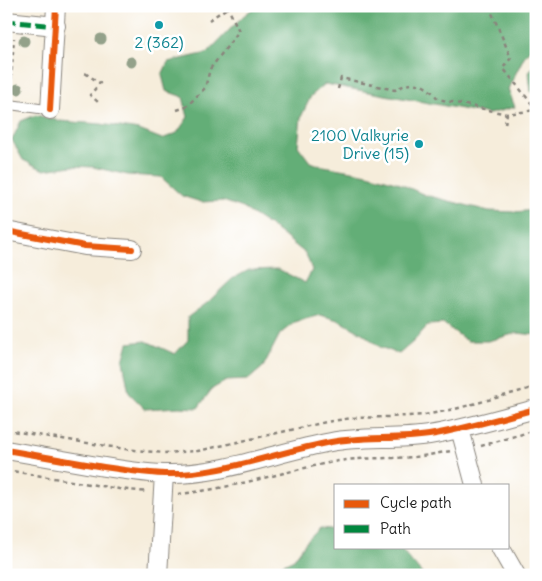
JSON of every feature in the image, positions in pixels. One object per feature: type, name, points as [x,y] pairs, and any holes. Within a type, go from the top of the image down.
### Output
[{"type":"street","points":[[50,110],[56,6]]},
{"type":"street","points":[[10,22],[56,26]]},
{"type":"street","points":[[6,231],[85,246],[132,249]]},
{"type":"street","points":[[6,450],[122,470],[164,474],[209,470],[354,438],[428,435],[460,429],[536,409]]},
{"type":"street","points":[[460,429],[475,484]]},
{"type":"street","points":[[158,575],[164,474]]},
{"type":"street","points":[[501,548],[516,575]]},
{"type":"lane","points":[[8,105],[50,110]]},
{"type":"path","points":[[338,89],[341,78],[395,90],[404,84],[413,83],[424,85],[438,99],[508,114],[536,109],[503,68],[511,58],[488,6]]},
{"type":"path","points":[[177,110],[186,107],[205,88],[210,69],[239,31],[229,7],[209,20]]},
{"type":"path","points":[[6,128],[10,22]]},
{"type":"path","points":[[85,73],[100,83],[90,95],[98,102]]},
{"type":"path","points":[[505,124],[508,114]]},
{"type":"path","points":[[6,430],[124,449],[164,453],[198,451],[326,422],[352,418],[410,416],[455,409],[536,387]]},
{"type":"path","points":[[6,470],[119,490],[176,494],[204,492],[356,458],[413,457],[483,446],[536,430]]},
{"type":"green space","points":[[256,6],[536,6],[536,44],[525,55],[508,89],[515,107],[489,114],[325,84],[311,96],[301,117],[298,146],[310,162],[396,182],[425,195],[489,211],[514,212],[536,210],[536,335],[517,333],[488,341],[467,341],[444,324],[428,325],[399,354],[380,347],[362,333],[338,320],[320,315],[295,322],[280,334],[263,367],[248,380],[226,381],[212,389],[198,408],[145,409],[129,393],[123,361],[128,343],[146,341],[175,354],[188,340],[188,317],[207,303],[232,279],[249,270],[278,269],[305,283],[312,270],[306,254],[275,229],[243,208],[223,201],[201,202],[182,196],[161,177],[128,175],[93,167],[72,166],[44,170],[23,160],[12,140],[21,121],[36,115],[59,121],[101,124],[139,130],[162,139],[177,133],[188,117],[183,97],[166,91],[162,75],[168,62],[207,53],[242,17]]},
{"type":"green space","points":[[536,60],[536,95],[531,92],[529,73]]},
{"type":"green space","points":[[320,528],[334,530],[334,548],[400,548],[423,575],[270,575],[275,568],[294,559],[306,542]]},
{"type":"marked path","points":[[6,21],[56,26]]},
{"type":"cycle path","points":[[50,110],[56,6]]},
{"type":"cycle path","points":[[6,231],[85,246],[132,249]]},
{"type":"cycle path","points":[[6,450],[128,471],[185,474],[227,467],[331,442],[442,433],[536,409]]},
{"type":"place","name":"2 (362)","points":[[159,25]]},
{"type":"place","name":"2100 Valkyrie Drive (15)","points":[[419,144]]}]
